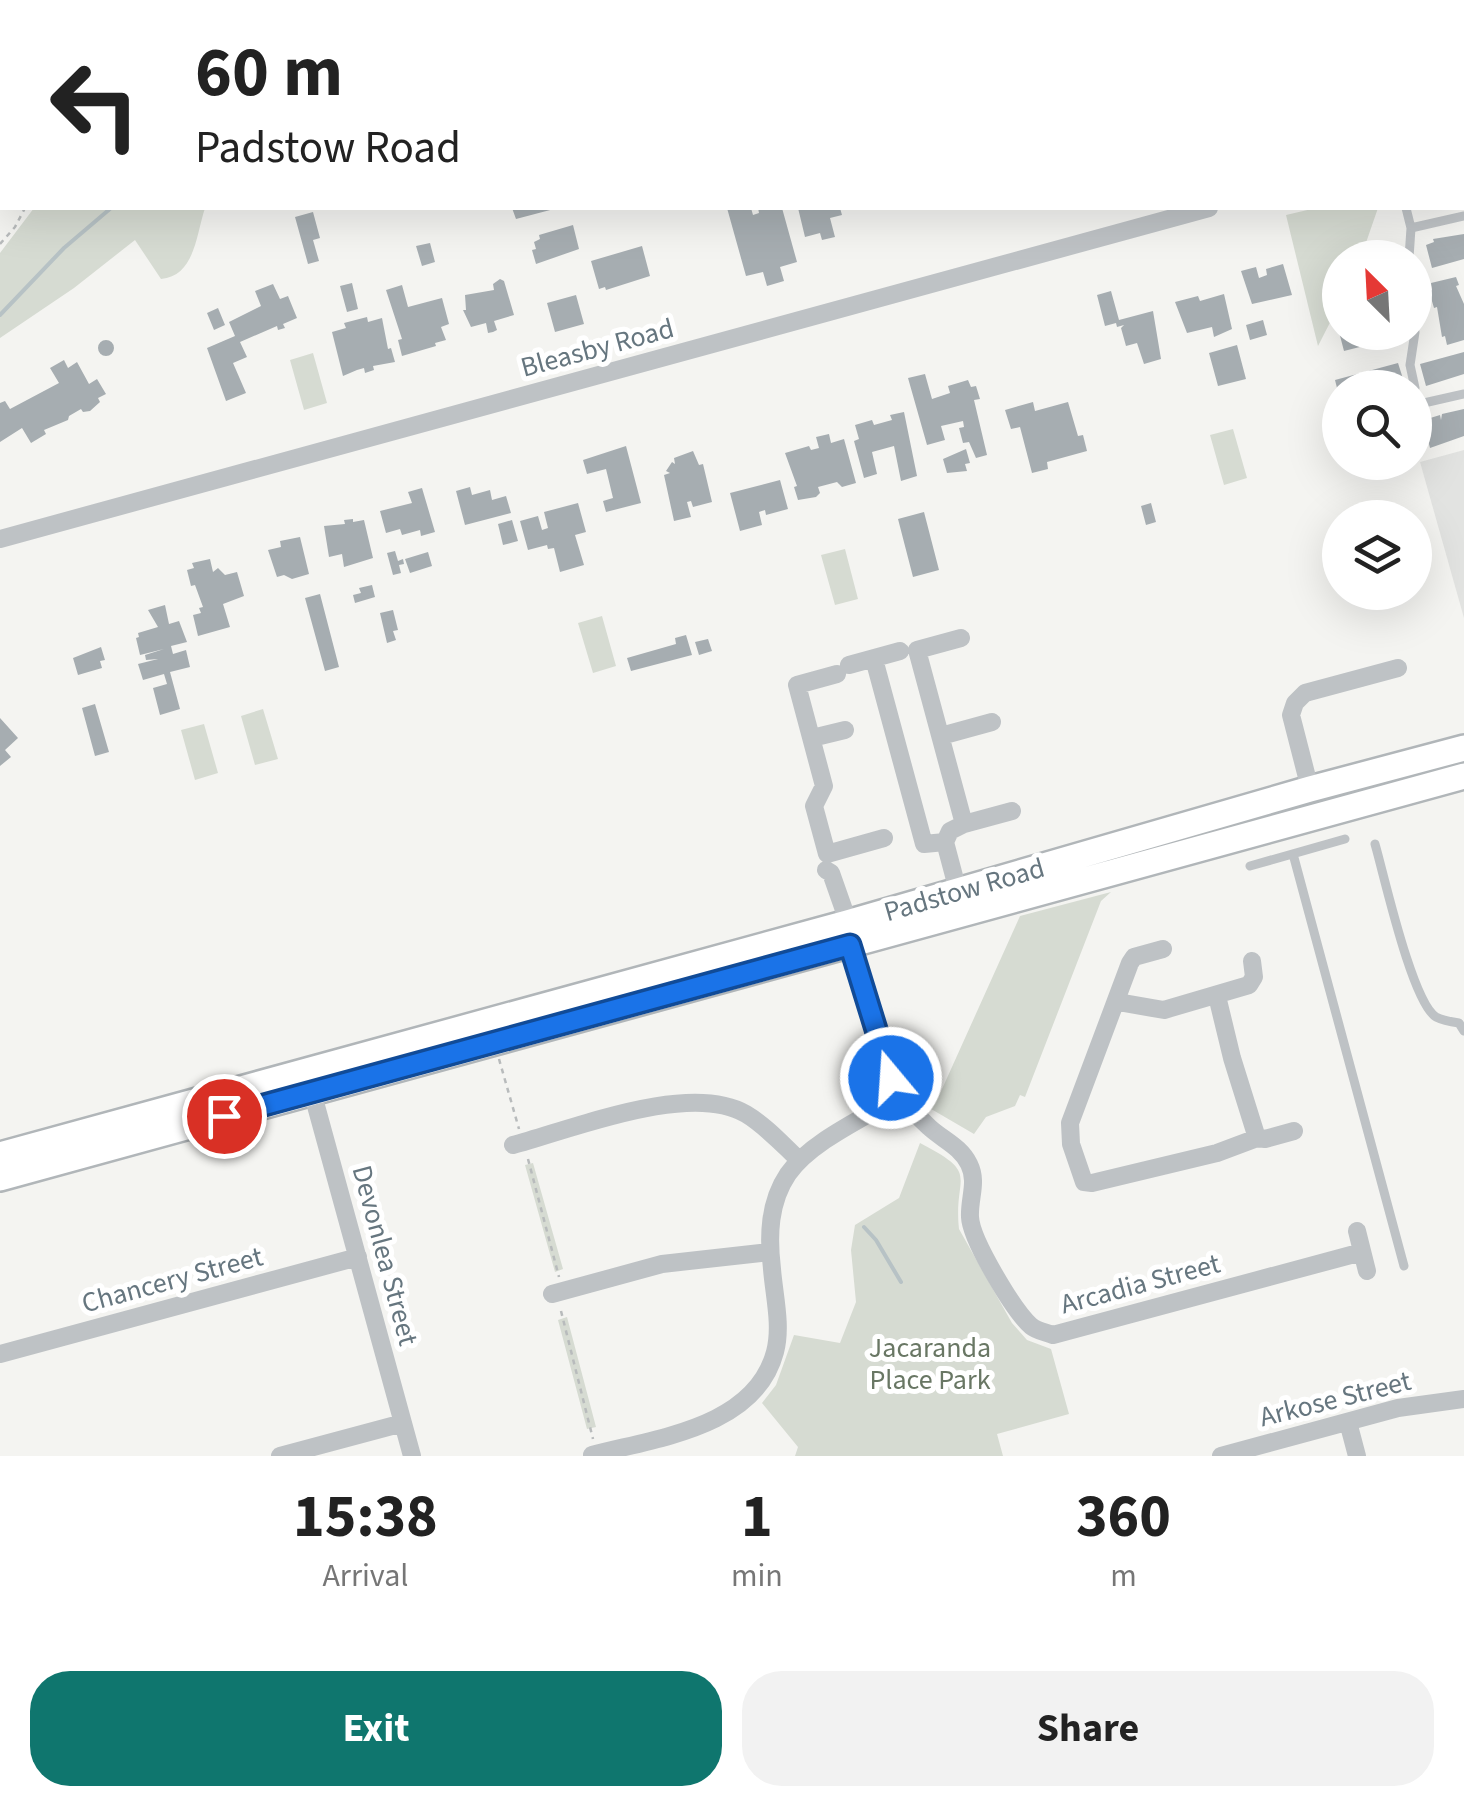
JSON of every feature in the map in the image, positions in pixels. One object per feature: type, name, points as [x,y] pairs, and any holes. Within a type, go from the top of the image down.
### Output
[{"type":"main road","name":"Padstow Road","points":[[849,934],[958,890],[1310,788],[1464,748]]},
{"type":"main road","name":"Padstow Road","points":[[0,1155],[309,1081],[849,934],[1464,776]]},
{"type":"main road","name":"Padstow Road","points":[[0,1178],[309,1081]]},
{"type":"street","name":"Bleasby Road","points":[[0,539],[1202,210]]},
{"type":"street","points":[[962,638],[918,650],[964,824]]},
{"type":"street","points":[[884,838],[827,854],[814,806],[824,786],[797,685],[900,651]]},
{"type":"street","points":[[874,659],[924,844],[945,842]]},
{"type":"street","points":[[1310,788],[1291,715],[1294,703],[1305,693],[1398,668]]},
{"type":"street","points":[[941,736],[992,722]]},
{"type":"street","points":[[812,738],[844,730]]},
{"type":"street","points":[[958,890],[945,842],[950,831],[1012,812]]},
{"type":"street","name":"Arcadia Street","points":[[826,870],[836,886],[891,1078],[900,1096],[967,1159],[974,1183],[970,1215],[975,1237],[1022,1316],[1035,1330],[1053,1334],[1362,1252]]},
{"type":"street","points":[[1163,948],[1134,958],[1070,1122],[1072,1144],[1084,1182],[1216,1153],[1294,1130]]},
{"type":"street","points":[[1118,1002],[1164,1010],[1218,996],[1249,984],[1254,977],[1252,962]]},
{"type":"street","points":[[1218,996],[1257,1138]]},
{"type":"street","name":"Devonlea Street","points":[[309,1081],[412,1456]]},
{"type":"street","points":[[592,1455],[704,1424],[732,1410],[752,1393],[776,1351],[778,1326],[770,1252],[776,1200],[799,1160],[900,1096]]},
{"type":"street","points":[[513,1145],[668,1103],[695,1101],[744,1112],[799,1160]]},
{"type":"street","points":[[1356,1230],[1367,1272]]},
{"type":"street","points":[[552,1294],[662,1264],[770,1252]]},
{"type":"street","name":"Chancery Street","points":[[0,1354],[358,1257]]},
{"type":"street","name":"Arkose Street","points":[[1221,1456],[1398,1408],[1464,1399]]},
{"type":"street","points":[[1348,1422],[1358,1456]]},
{"type":"street","points":[[280,1456],[403,1423]]},
{"type":"lane","points":[[1406,210],[1411,240]]},
{"type":"lane","points":[[1411,228],[1464,216]]},
{"type":"lane","points":[[1432,401],[1464,394]]},
{"type":"lane","points":[[1250,866],[1345,840]]},
{"type":"lane","points":[[1375,844],[1402,946],[1428,1009],[1436,1017],[1459,1023],[1464,1031]]},
{"type":"lane","points":[[1292,854],[1404,1266]]},
{"type":"path","points":[[0,244],[24,210]]},
{"type":"path","points":[[498,1054],[519,1127],[513,1145],[528,1159],[560,1274],[552,1294],[561,1312],[594,1434],[592,1455]]},
{"type":"shaded area","points":[[1464,450],[1464,618],[1425,480],[1432,480],[1432,459]]},
{"type":"green space","points":[[32,210],[204,210],[192,253],[172,276],[161,279],[135,240],[74,288],[0,338],[0,253]]},
{"type":"green space","points":[[1307,210],[1377,210],[1367,240],[1322,240],[1322,338],[1318,346],[1286,215]]},
{"type":"green space","points":[[313,353],[327,403],[304,410],[290,360]]},
{"type":"green space","points":[[1233,429],[1247,478],[1224,485],[1210,435]]},
{"type":"green space","points":[[845,549],[858,599],[835,605],[821,555]]},
{"type":"green space","points":[[602,616],[616,666],[593,673],[578,623]]},
{"type":"green space","points":[[263,709],[278,759],[255,765],[241,716]]},
{"type":"green space","points":[[204,724],[218,773],[195,780],[181,730]]},
{"type":"green space","points":[[1111,892],[1101,901],[1025,1097],[1020,1095],[1015,1106],[986,1117],[974,1134],[926,1106],[931,1095],[938,1098],[1020,916]]},
{"type":"green space","name":"Jacaranda Place Park","points":[[920,1143],[958,1170],[959,1229],[1012,1323],[1027,1340],[1051,1349],[1069,1414],[997,1434],[1003,1456],[795,1456],[798,1447],[762,1403],[776,1385],[794,1335],[840,1343],[856,1302],[851,1250],[855,1225],[899,1198]]},
{"type":"green space","points":[[533,1163],[563,1269],[555,1272],[525,1165]]},
{"type":"green space","points":[[567,1317],[596,1427],[587,1429],[558,1320]]},
{"type":"building","points":[[513,210],[550,210],[516,219]]},
{"type":"building","points":[[728,210],[752,210],[753,215],[758,210],[783,210],[797,262],[780,267],[784,281],[767,286],[763,272],[746,276]]},
{"type":"building","points":[[798,210],[841,210],[842,215],[830,218],[835,237],[822,240],[820,233],[805,237]]},
{"type":"building","points":[[313,212],[320,238],[313,240],[319,261],[308,264],[295,217]]},
{"type":"building","points":[[573,225],[579,249],[536,264],[532,250],[536,249],[534,242],[540,239],[539,235]]},
{"type":"building","points":[[1464,234],[1464,259],[1432,268],[1433,239]]},
{"type":"building","points":[[430,243],[435,262],[422,266],[416,246]]},
{"type":"building","points":[[642,246],[650,276],[599,289],[591,261]]},
{"type":"building","points":[[1283,264],[1292,295],[1252,304],[1241,271],[1256,267],[1259,278],[1267,275],[1266,269]]},
{"type":"building","points":[[1456,277],[1464,304],[1464,340],[1447,345],[1445,336],[1442,337],[1437,307],[1432,301],[1432,283]]},
{"type":"building","points":[[504,281],[514,315],[494,321],[497,330],[493,332],[488,333],[486,323],[471,327],[463,310],[465,295],[494,290],[493,284]]},
{"type":"building","points":[[352,283],[358,309],[347,312],[340,286]]},
{"type":"building","points":[[273,284],[280,299],[288,296],[297,318],[283,324],[285,328],[278,330],[277,326],[240,342],[247,357],[233,363],[246,393],[226,401],[207,348],[235,336],[229,322],[261,306],[255,291]]},
{"type":"building","points":[[402,285],[408,307],[442,298],[449,324],[441,327],[446,340],[402,356],[398,340],[402,339],[386,290]]},
{"type":"building","points":[[1111,291],[1119,320],[1153,311],[1161,359],[1144,364],[1137,343],[1126,346],[1121,328],[1124,325],[1105,326],[1097,295]]},
{"type":"building","points":[[1224,294],[1232,329],[1214,337],[1212,327],[1187,333],[1175,302],[1198,296],[1200,301]]},
{"type":"building","points":[[576,295],[584,324],[555,332],[547,303]]},
{"type":"building","points":[[218,308],[225,325],[214,330],[207,313]]},
{"type":"building","points":[[367,317],[368,322],[382,318],[388,349],[391,348],[395,362],[343,376],[332,332],[346,328],[344,323]]},
{"type":"building","points":[[1263,320],[1267,335],[1250,340],[1246,325]]},
{"type":"building","points":[[106,340],[114,348],[106,356],[98,348]]},
{"type":"building","points":[[1237,345],[1246,379],[1218,386],[1209,353]]},
{"type":"building","points":[[1464,352],[1464,374],[1432,384],[1432,370],[1422,370],[1420,364]]},
{"type":"building","points":[[64,360],[68,368],[77,362],[89,384],[97,379],[106,394],[98,398],[100,402],[90,411],[81,409],[68,420],[44,430],[46,434],[31,443],[22,428],[0,442],[0,403],[5,401],[10,409],[59,383],[50,368]]},
{"type":"building","points":[[1398,363],[1400,370],[1372,370]]},
{"type":"building","points":[[925,374],[932,399],[950,393],[948,386],[968,380],[971,387],[976,386],[980,399],[974,400],[987,455],[976,458],[969,442],[963,443],[959,428],[964,427],[963,421],[941,426],[945,440],[927,445],[908,378]]},
{"type":"building","points":[[1033,402],[1035,411],[1068,402],[1087,451],[1047,462],[1048,469],[1032,473],[1020,427],[1011,429],[1005,410]]},
{"type":"building","points":[[1464,409],[1464,436],[1432,447],[1432,417],[1440,415],[1441,420],[1442,414]]},
{"type":"building","points":[[904,412],[917,476],[901,481],[894,446],[872,452],[877,474],[864,478],[854,441],[859,439],[855,425],[872,420],[874,425]]},
{"type":"building","points":[[829,434],[831,443],[844,439],[856,483],[818,487],[820,493],[816,497],[798,500],[785,453],[809,446],[811,450],[819,448],[816,437]]},
{"type":"building","points":[[626,446],[641,503],[606,512],[603,501],[613,498],[606,469],[587,474],[583,460]]},
{"type":"building","points":[[966,449],[970,463],[965,464],[967,471],[947,473],[943,459]]},
{"type":"building","points":[[693,451],[699,465],[703,464],[712,502],[693,507],[691,501],[687,502],[691,517],[674,521],[664,475],[670,473],[666,471],[672,462],[675,464],[674,458]]},
{"type":"building","points":[[780,480],[788,509],[766,515],[765,510],[759,512],[762,525],[740,531],[730,493]]},
{"type":"building","points":[[470,487],[472,495],[490,490],[492,500],[506,496],[511,513],[465,525],[456,491]]},
{"type":"building","points":[[422,488],[435,532],[421,536],[420,530],[402,535],[400,529],[386,533],[380,511],[412,503],[408,492]]},
{"type":"building","points":[[578,503],[586,532],[575,535],[584,565],[560,572],[554,548],[548,549],[547,545],[528,550],[520,521],[538,516],[542,530],[548,528],[544,512]]},
{"type":"building","points":[[1151,503],[1156,522],[1146,525],[1141,506]]},
{"type":"building","points":[[924,512],[939,570],[913,577],[898,519]]},
{"type":"building","points":[[364,520],[373,558],[344,567],[342,554],[329,557],[324,526]]},
{"type":"building","points":[[512,520],[518,541],[503,545],[498,524]]},
{"type":"building","points":[[300,537],[309,574],[292,579],[277,577],[268,550],[281,547],[280,541]]},
{"type":"building","points":[[395,551],[398,561],[403,559],[404,564],[399,565],[401,573],[393,575],[387,553]]},
{"type":"building","points":[[428,552],[432,566],[410,573],[405,559]]},
{"type":"building","points":[[210,559],[213,572],[218,568],[225,575],[237,572],[244,596],[223,604],[230,627],[198,636],[193,615],[201,613],[199,608],[203,607],[187,570],[194,568],[192,563]]},
{"type":"building","points":[[372,585],[375,597],[355,603],[353,595],[361,593],[359,588]]},
{"type":"building","points":[[320,594],[339,667],[325,671],[305,598]]},
{"type":"building","points":[[165,605],[169,624],[179,621],[187,642],[171,646],[173,654],[186,650],[190,667],[170,672],[180,709],[160,715],[153,688],[167,684],[164,674],[143,680],[138,664],[158,659],[146,660],[145,655],[164,649],[140,655],[136,638],[138,633],[158,627],[148,610]]},
{"type":"building","points":[[393,610],[398,630],[393,631],[396,640],[387,643],[380,613]]},
{"type":"building","points":[[686,635],[692,655],[631,671],[627,658],[676,644],[675,638]]},
{"type":"building","points":[[708,639],[712,651],[699,655],[695,642]]},
{"type":"building","points":[[101,647],[105,660],[100,661],[102,668],[78,675],[73,658]]},
{"type":"building","points":[[95,704],[109,752],[95,756],[82,708]]},
{"type":"building","points":[[0,718],[18,738],[5,750],[11,757],[0,766]]},
{"type":"waterway","points":[[0,315],[64,248],[109,210]]},
{"type":"waterway","points":[[864,1227],[901,1282]]},
{"type":"route","points":[[224,1116],[850,945],[891,1078]]}]
